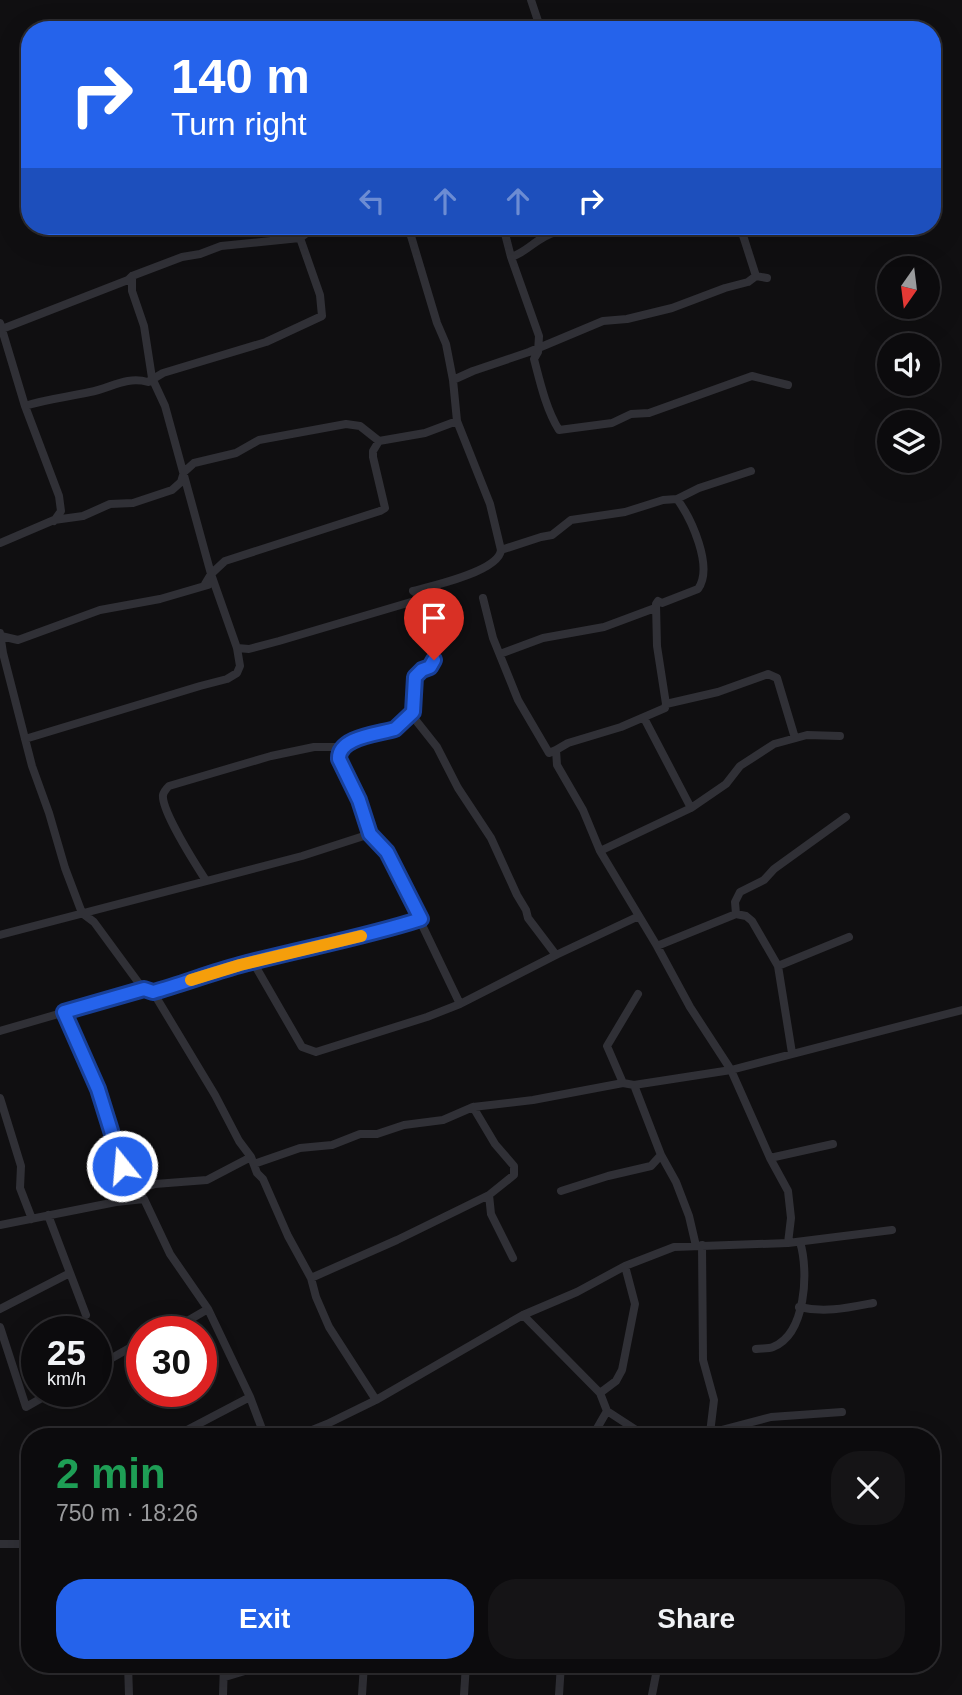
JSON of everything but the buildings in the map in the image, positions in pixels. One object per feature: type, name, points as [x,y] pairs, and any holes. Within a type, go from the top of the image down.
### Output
[{"type":"street","points":[[531,0],[538,21]]},
{"type":"street","points":[[54,521],[61,511],[59,496],[25,406],[1,326],[128,280],[132,276],[182,257],[221,246],[300,238],[304,235]]},
{"type":"street","points":[[411,235],[437,323],[444,337],[453,380],[457,421],[490,504],[501,550],[496,561],[477,571],[413,592],[419,595],[413,614]]},
{"type":"street","points":[[505,235],[537,330],[538,347],[534,359],[537,371],[559,429],[612,423],[631,414],[649,413],[752,376],[788,385]]},
{"type":"street","points":[[511,257],[524,253],[528,247],[548,235]]},
{"type":"street","points":[[743,235],[756,276]]},
{"type":"street","points":[[25,406],[93,391],[124,380],[152,380],[192,364],[266,342],[323,316],[320,295],[300,238]]},
{"type":"street","points":[[25,739],[228,679],[239,669],[237,648],[211,574],[165,406],[152,380],[144,326],[132,291],[132,276]]},
{"type":"street","points":[[453,380],[603,321],[627,319],[673,307],[748,282],[756,276],[767,278]]},
{"type":"street","points":[[205,584],[219,565],[232,558],[370,516],[385,508],[373,457],[373,451],[379,442],[425,433],[457,421]]},
{"type":"street","points":[[0,543],[39,525],[91,513],[110,504],[133,503],[172,490],[194,463],[244,450],[259,440],[346,424],[360,426],[379,442]]},
{"type":"street","points":[[501,550],[552,536],[571,520],[625,512],[663,500],[677,499],[699,488],[751,471]]},
{"type":"street","points":[[483,598],[493,638],[517,700],[549,753],[568,743],[644,718],[665,708],[655,608],[658,601],[662,603],[693,592],[701,586],[703,567],[695,532],[677,499]]},
{"type":"street","points":[[1,635],[12,641],[18,640],[100,610],[160,599],[205,584],[217,587]]},
{"type":"street","points":[[237,648],[249,649],[411,602],[413,614],[425,627],[434,660],[430,667],[415,677],[414,718],[437,747],[458,788],[491,838],[528,918],[556,955]]},
{"type":"street","points":[[500,654],[543,638],[604,626],[655,608]]},
{"type":"street","points":[[1,635],[25,739],[65,868],[82,913],[94,922],[149,990],[215,1095],[239,1141],[253,1161],[311,1278],[329,1327],[376,1400]]},
{"type":"street","points":[[666,704],[700,697],[771,674],[777,678],[795,738]]},
{"type":"street","points":[[205,879],[178,833],[163,798],[169,786],[271,756],[314,747],[342,747],[349,742],[395,729],[413,712]]},
{"type":"street","points":[[644,718],[691,808]]},
{"type":"street","points":[[600,851],[691,808],[726,784],[740,766],[774,744],[807,734],[840,736]]},
{"type":"street","points":[[342,747],[339,759],[359,800],[370,834],[387,852],[460,1004]]},
{"type":"street","points":[[556,750],[557,765],[583,810],[600,851],[690,1007],[731,1070],[770,1158],[788,1191],[791,1218],[788,1243]]},
{"type":"street","points":[[736,914],[735,902],[740,892],[764,880],[774,869],[846,817]]},
{"type":"street","points":[[0,934],[302,856],[370,834]]},
{"type":"street","points":[[657,946],[736,914],[746,916],[752,921],[778,966],[792,1053]]},
{"type":"street","points":[[253,962],[302,1047],[316,1052],[460,1004],[639,916]]},
{"type":"street","points":[[0,1031],[253,962],[349,938],[372,935],[421,919]]},
{"type":"street","points":[[778,966],[849,937]]},
{"type":"street","points":[[623,1083],[607,1046],[638,994]]},
{"type":"street","points":[[116,1202],[155,1184],[207,1180],[253,1161],[300,1147],[332,1145],[360,1134],[443,1120],[474,1107],[533,1100],[623,1083],[634,1085],[731,1070],[962,1010]]},
{"type":"street","points":[[64,1012],[98,1089],[124,1178],[144,1199],[170,1254],[208,1309],[250,1397],[262,1428]]},
{"type":"street","points":[[634,1085],[661,1155],[690,1216],[699,1246],[703,1360],[714,1400],[711,1428]]},
{"type":"street","points":[[0,1098],[21,1166],[20,1188],[32,1219]]},
{"type":"street","points":[[311,1278],[489,1195],[514,1175],[514,1166],[495,1144],[474,1107]]},
{"type":"street","points":[[770,1158],[833,1144]]},
{"type":"street","points":[[561,1191],[652,1166],[661,1155]]},
{"type":"street","points":[[489,1195],[491,1214],[513,1258]]},
{"type":"street","points":[[0,1225],[48,1214],[144,1199]]},
{"type":"street","points":[[48,1214],[86,1315]]},
{"type":"street","points":[[315,1428],[376,1400],[523,1315],[577,1292],[625,1266],[674,1247],[788,1243],[892,1230]]},
{"type":"street","points":[[756,1349],[773,1347],[790,1333],[804,1293],[805,1274],[800,1242]]},
{"type":"street","points":[[600,1393],[616,1381],[622,1370],[633,1316],[635,1304],[625,1266]]},
{"type":"street","points":[[0,1309],[70,1273]]},
{"type":"street","points":[[799,1307],[814,1311],[834,1311],[873,1303]]},
{"type":"street","points":[[195,1316],[208,1309]]},
{"type":"street","points":[[523,1315],[600,1393],[607,1411],[633,1428]]},
{"type":"street","points":[[0,1327],[21,1392]]},
{"type":"street","points":[[191,1428],[250,1397]]},
{"type":"street","points":[[597,1428],[607,1411]]},
{"type":"street","points":[[728,1428],[771,1416],[842,1412]]},
{"type":"street","points":[[0,1544],[21,1544]]},
{"type":"street","points":[[128,1673],[129,1695]]},
{"type":"street","points":[[223,1695],[225,1673]]},
{"type":"street","points":[[225,1677],[238,1673]]},
{"type":"street","points":[[362,1695],[363,1673]]},
{"type":"street","points":[[464,1695],[465,1673]]},
{"type":"street","points":[[559,1695],[560,1673]]},
{"type":"street","points":[[652,1695],[656,1673]]},
{"type":"slow traffic","points":[[191,980],[240,965],[361,936]]},
{"type":"route","points":[[122,1166],[98,1089],[64,1012],[144,989],[153,992],[240,965],[349,938],[372,935],[421,919],[387,852],[370,834],[359,800],[339,759],[339,752],[349,742],[395,729],[401,724],[413,712],[415,677],[433,665],[434,660]]}]
